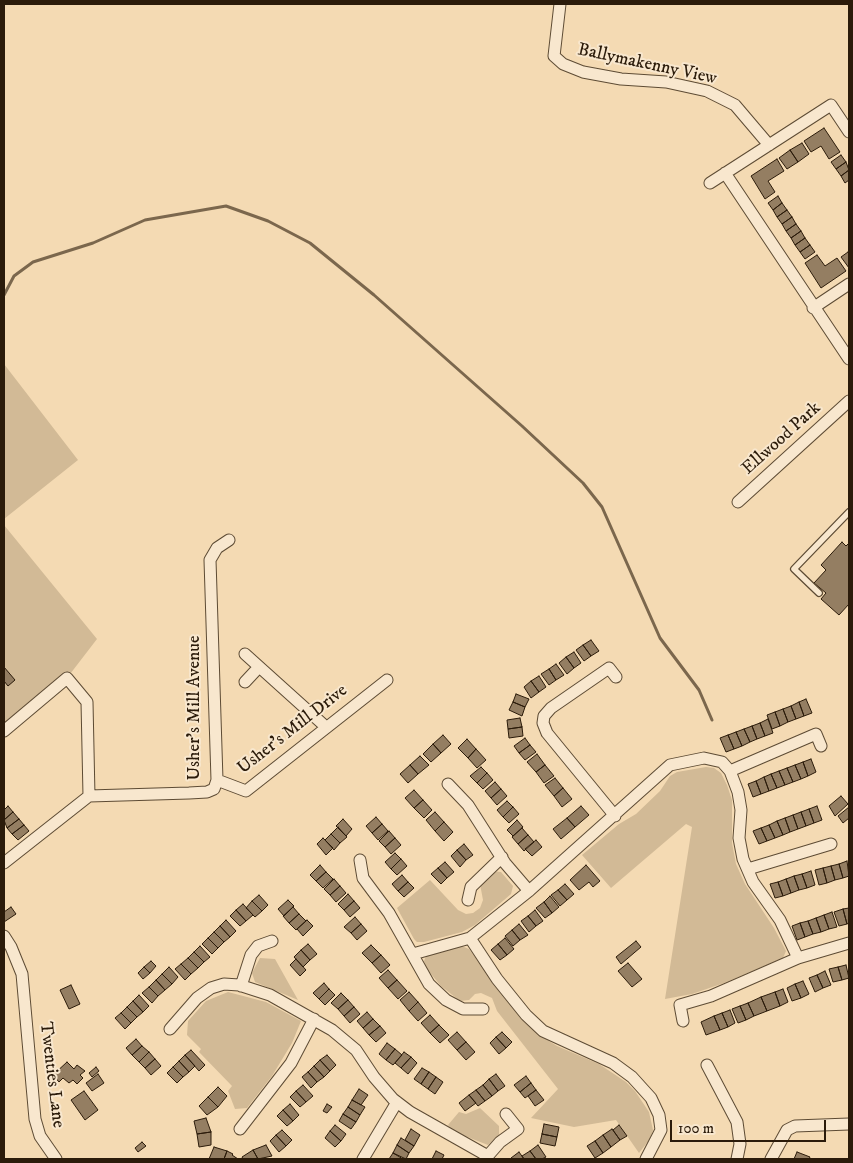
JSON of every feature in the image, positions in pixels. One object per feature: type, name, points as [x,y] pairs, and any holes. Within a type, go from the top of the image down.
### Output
[{"type":"street","name":"Ballymakenny View","points":[[560,4],[554,56],[563,64],[583,72],[621,79],[666,82],[707,91],[735,105],[769,145]]},
{"type":"street","points":[[710,183],[831,105],[849,132]]},
{"type":"street","points":[[725,173],[813,308],[849,359]]},
{"type":"street","points":[[813,308],[849,284]]},
{"type":"street","name":"Ellwood Park","points":[[738,502],[849,401]]},
{"type":"street","name":"Usher's Mill Avenue","points":[[89,796],[208,792],[214,789],[216,780],[210,560],[217,548],[229,540]]},
{"type":"street","points":[[245,654],[326,726]]},
{"type":"street","points":[[245,682],[260,667]]},
{"type":"street","points":[[615,816],[547,733],[543,723],[544,716],[551,708],[609,668],[616,677]]},
{"type":"street","points":[[4,730],[67,678],[87,702],[89,796],[4,863]]},
{"type":"street","name":"Usher's Mill Drive","points":[[216,780],[246,791],[326,726],[387,680]]},
{"type":"street","points":[[730,771],[816,734],[820,746]]},
{"type":"street","points":[[413,954],[470,938],[529,891],[615,816],[670,764],[704,758],[722,762],[730,771],[738,792],[740,810],[739,838],[748,869],[753,882],[780,920],[798,958]]},
{"type":"street","points":[[448,784],[468,805],[502,857],[529,891]]},
{"type":"street","points":[[748,869],[831,844]]},
{"type":"street","points":[[468,900],[471,887],[502,857]]},
{"type":"street","points":[[360,860],[363,878],[382,901],[429,984],[446,1000],[463,1009],[483,1009]]},
{"type":"street","name":"Twenties Lane","points":[[4,936],[11,947],[22,974],[35,1119],[49,1157]]},
{"type":"street","points":[[470,938],[496,979],[526,1015],[543,1031],[613,1063],[632,1078],[651,1098],[659,1114],[661,1130],[646,1159]]},
{"type":"street","points":[[241,986],[250,955],[258,946],[272,941]]},
{"type":"street","points":[[683,1021],[680,1005],[711,996],[798,958],[849,943]]},
{"type":"street","points":[[170,1029],[197,998],[210,988],[224,984],[241,986],[270,995],[332,1030],[356,1050],[374,1078],[397,1102],[410,1112],[486,1157],[518,1129],[506,1114]]},
{"type":"street","points":[[240,1129],[291,1063],[314,1019]]},
{"type":"street","points":[[707,1065],[736,1122],[740,1144],[737,1159]]},
{"type":"street","points":[[363,1159],[397,1102]]},
{"type":"street","points":[[771,1159],[787,1130],[795,1126],[849,1124]]},
{"type":"lane","points":[[819,594],[794,569],[849,512]]},
{"type":"shaded area","points":[[4,364],[78,460],[4,519]]},
{"type":"shaded area","points":[[4,525],[97,639],[67,678],[4,731]]},
{"type":"shaded area","points":[[706,767],[714,768],[721,773],[727,785],[732,800],[732,843],[736,864],[745,884],[774,928],[786,951],[783,958],[724,983],[692,994],[665,999],[692,827],[686,824],[611,888],[582,855],[619,824],[636,814],[660,791],[670,776],[677,772]]},
{"type":"shaded area","points":[[492,871],[501,872],[513,886],[511,894],[475,925],[462,932],[424,942],[417,942],[414,939],[397,908],[430,880],[458,910],[466,914],[473,913],[480,908],[483,900],[480,884]]},
{"type":"shaded area","points":[[459,945],[469,949],[523,1021],[557,1046],[599,1064],[626,1082],[635,1091],[649,1112],[653,1130],[650,1139],[639,1153],[616,1120],[574,1127],[531,1118],[558,1089],[497,1011],[492,998],[481,993],[475,994],[469,1000],[460,1001],[441,986],[426,968],[424,961],[426,956]]},
{"type":"shaded area","points":[[260,958],[275,959],[298,1000],[255,982],[252,973]]},
{"type":"shaded area","points":[[228,992],[266,1002],[301,1021],[292,1043],[272,1076],[247,1108],[235,1109],[228,1091],[232,1086],[199,1052],[201,1049],[187,1035],[188,1021],[206,1001]]},
{"type":"shaded area","points":[[480,1108],[499,1126],[499,1136],[488,1145],[452,1131],[448,1125],[459,1112],[466,1114]]},
{"type":"building","points":[[824,128],[840,152],[829,159],[821,146],[811,152],[804,141]]},
{"type":"building","points":[[802,143],[809,154],[798,162],[790,150]]},
{"type":"building","points":[[790,150],[798,162],[787,169],[779,158]]},
{"type":"building","points":[[841,155],[846,162],[836,169],[831,162]]},
{"type":"building","points":[[777,159],[784,171],[768,181],[775,192],[765,199],[751,176]]},
{"type":"building","points":[[846,162],[849,170],[841,176],[836,169]]},
{"type":"building","points":[[849,170],[849,180],[845,183],[841,176]]},
{"type":"building","points":[[778,196],[782,203],[773,210],[768,203]]},
{"type":"building","points":[[782,203],[787,210],[777,217],[773,210]]},
{"type":"building","points":[[787,210],[792,217],[782,224],[777,217]]},
{"type":"building","points":[[792,217],[796,224],[786,231],[782,224]]},
{"type":"building","points":[[796,224],[801,231],[791,238],[786,231]]},
{"type":"building","points":[[801,231],[805,238],[795,245],[791,238]]},
{"type":"building","points":[[805,238],[810,245],[800,252],[795,245]]},
{"type":"building","points":[[810,245],[815,252],[805,259],[800,252]]},
{"type":"building","points":[[848,252],[849,254],[849,268],[841,257]]},
{"type":"building","points":[[817,255],[825,266],[837,258],[846,271],[821,288],[805,263]]},
{"type":"building","points":[[842,542],[846,546],[849,543],[849,604],[839,615],[821,599],[826,593],[814,583],[826,570],[821,565]]},
{"type":"building","points":[[591,640],[599,651],[591,656],[583,645]]},
{"type":"building","points":[[583,645],[591,656],[584,661],[576,650]]},
{"type":"building","points":[[574,652],[581,663],[574,668],[566,657]]},
{"type":"building","points":[[566,657],[574,668],[567,674],[559,663]]},
{"type":"building","points":[[556,664],[564,675],[556,680],[549,669]]},
{"type":"building","points":[[4,667],[15,680],[8,686],[4,681]]},
{"type":"building","points":[[549,669],[556,680],[549,685],[541,674]]},
{"type":"building","points":[[539,676],[546,687],[539,692],[531,681]]},
{"type":"building","points":[[531,681],[539,692],[531,698],[524,687]]},
{"type":"building","points":[[516,694],[529,699],[525,707],[513,702]]},
{"type":"building","points":[[806,699],[812,713],[804,716],[799,702]]},
{"type":"building","points":[[513,702],[525,707],[522,716],[509,710]]},
{"type":"building","points":[[799,702],[804,716],[796,719],[791,706]]},
{"type":"building","points":[[791,706],[796,719],[788,722],[783,709]]},
{"type":"building","points":[[783,709],[788,722],[780,726],[775,712]]},
{"type":"building","points":[[775,712],[780,726],[772,729],[767,715]]},
{"type":"building","points":[[520,718],[522,727],[508,729],[507,720]]},
{"type":"building","points":[[768,719],[773,733],[765,736],[760,723]]},
{"type":"building","points":[[760,723],[765,736],[757,739],[752,726]]},
{"type":"building","points":[[752,726],[757,739],[750,742],[744,729]]},
{"type":"building","points":[[522,727],[523,736],[509,738],[508,729]]},
{"type":"building","points":[[744,729],[750,742],[742,746],[736,732]]},
{"type":"building","points":[[736,732],[742,746],[734,749],[728,735]]},
{"type":"building","points":[[443,735],[451,744],[441,753],[433,744]]},
{"type":"building","points":[[728,735],[734,749],[726,752],[720,738]]},
{"type":"building","points":[[525,738],[530,745],[519,753],[514,746]]},
{"type":"building","points":[[467,739],[476,749],[468,758],[458,748]]},
{"type":"building","points":[[433,744],[441,753],[431,762],[423,754]]},
{"type":"building","points":[[530,745],[536,752],[525,760],[519,753]]},
{"type":"building","points":[[476,749],[486,760],[477,768],[468,758]]},
{"type":"building","points":[[537,754],[545,765],[536,772],[527,762]]},
{"type":"building","points":[[420,756],[429,765],[418,774],[410,765]]},
{"type":"building","points":[[811,759],[816,772],[808,776],[803,762]]},
{"type":"building","points":[[803,762],[808,776],[801,779],[795,765]]},
{"type":"building","points":[[410,765],[418,774],[408,783],[400,774]]},
{"type":"building","points":[[545,765],[554,776],[544,783],[536,772]]},
{"type":"building","points":[[795,765],[801,779],[793,782],[787,768]]},
{"type":"building","points":[[481,767],[487,773],[477,783],[470,776]]},
{"type":"building","points":[[787,768],[793,782],[785,785],[779,771]]},
{"type":"building","points":[[779,771],[785,785],[777,788],[771,774]]},
{"type":"building","points":[[487,773],[493,780],[483,789],[477,783]]},
{"type":"building","points":[[771,774],[777,788],[769,791],[764,777]]},
{"type":"building","points":[[764,777],[769,791],[761,794],[756,781]]},
{"type":"building","points":[[555,778],[563,788],[554,796],[545,785]]},
{"type":"building","points":[[756,781],[761,794],[753,797],[748,784]]},
{"type":"building","points":[[495,782],[501,789],[491,798],[485,791]]},
{"type":"building","points":[[563,788],[572,799],[562,807],[554,796]]},
{"type":"building","points":[[501,789],[507,796],[497,805],[491,798]]},
{"type":"building","points":[[414,790],[423,800],[414,808],[405,798]]},
{"type":"building","points":[[841,796],[848,804],[835,816],[829,806]]},
{"type":"building","points":[[423,800],[432,810],[424,818],[414,808]]},
{"type":"building","points":[[507,801],[513,807],[503,817],[497,810]]},
{"type":"building","points":[[8,806],[13,812],[4,820],[4,810]]},
{"type":"building","points":[[581,806],[589,815],[575,827],[567,818]]},
{"type":"building","points":[[817,806],[822,820],[814,823],[809,809]]},
{"type":"building","points":[[513,807],[519,814],[509,823],[503,817]]},
{"type":"building","points":[[849,807],[849,818],[843,823],[838,816]]},
{"type":"building","points":[[809,809],[814,823],[806,826],[801,812]]},
{"type":"building","points":[[13,812],[19,819],[7,828],[4,820]]},
{"type":"building","points":[[435,812],[444,822],[435,831],[426,820]]},
{"type":"building","points":[[801,812],[806,826],[798,829],[793,815]]},
{"type":"building","points":[[793,815],[798,829],[790,832],[785,818]]},
{"type":"building","points":[[376,817],[382,824],[372,833],[366,826]]},
{"type":"building","points":[[567,818],[575,827],[561,839],[553,829]]},
{"type":"building","points":[[785,818],[790,832],[783,835],[777,821]]},
{"type":"building","points":[[19,819],[24,825],[12,834],[7,828]]},
{"type":"building","points":[[343,819],[352,829],[346,836],[336,826]]},
{"type":"building","points":[[517,820],[523,827],[513,836],[507,830]]},
{"type":"building","points":[[777,821],[783,835],[775,838],[769,825]]},
{"type":"building","points":[[444,822],[453,832],[444,841],[435,831]]},
{"type":"building","points":[[382,824],[388,831],[378,840],[372,833]]},
{"type":"building","points":[[24,825],[29,831],[18,840],[12,834]]},
{"type":"building","points":[[769,825],[775,838],[767,841],[761,828]]},
{"type":"building","points":[[338,827],[347,837],[340,843],[331,834]]},
{"type":"building","points":[[522,828],[528,835],[518,844],[512,837]]},
{"type":"building","points":[[761,828],[767,841],[759,844],[753,831]]},
{"type":"building","points":[[389,831],[395,838],[385,847],[379,841]]},
{"type":"building","points":[[331,834],[340,843],[334,850],[325,840]]},
{"type":"building","points":[[528,835],[534,842],[524,851],[518,844]]},
{"type":"building","points":[[323,838],[333,848],[326,855],[317,844]]},
{"type":"building","points":[[395,838],[401,845],[391,854],[385,847]]},
{"type":"building","points":[[536,840],[542,847],[532,856],[525,849]]},
{"type":"building","points":[[464,844],[473,855],[466,860],[457,850]]},
{"type":"building","points":[[457,850],[466,860],[460,867],[451,856]]},
{"type":"building","points":[[395,853],[401,859],[391,869],[385,862]]},
{"type":"building","points":[[401,859],[407,866],[397,875],[391,869]]},
{"type":"building","points":[[847,861],[849,876],[843,878],[839,864]]},
{"type":"building","points":[[445,862],[454,872],[447,878],[438,868]]},
{"type":"building","points":[[839,864],[843,878],[835,880],[831,866]]},
{"type":"building","points":[[320,865],[326,872],[316,881],[310,875]]},
{"type":"building","points":[[586,865],[600,881],[593,887],[589,882],[579,890],[570,880]]},
{"type":"building","points":[[831,866],[835,880],[827,883],[823,868]]},
{"type":"building","points":[[438,868],[447,878],[441,884],[431,874]]},
{"type":"building","points":[[823,868],[827,883],[819,885],[815,870]]},
{"type":"building","points":[[811,871],[815,885],[807,888],[802,874]]},
{"type":"building","points":[[326,872],[333,879],[323,888],[316,881]]},
{"type":"building","points":[[802,874],[807,888],[799,890],[794,876]]},
{"type":"building","points":[[402,875],[408,882],[398,891],[392,884]]},
{"type":"building","points":[[794,876],[799,890],[791,893],[786,879]]},
{"type":"building","points":[[334,879],[340,886],[330,895],[324,889]]},
{"type":"building","points":[[786,879],[791,893],[783,896],[778,882]]},
{"type":"building","points":[[408,882],[414,888],[404,897],[398,891]]},
{"type":"building","points":[[778,882],[783,896],[775,898],[770,884]]},
{"type":"building","points":[[565,884],[574,894],[567,900],[558,890]]},
{"type":"building","points":[[340,886],[346,893],[336,902],[330,895]]},
{"type":"building","points":[[558,890],[567,900],[560,906],[551,895]]},
{"type":"building","points":[[348,894],[354,901],[344,910],[338,904]]},
{"type":"building","points":[[259,895],[268,905],[262,911],[252,901]]},
{"type":"building","points":[[550,896],[559,907],[552,913],[544,902]]},
{"type":"building","points":[[288,900],[294,906],[284,916],[278,909]]},
{"type":"building","points":[[252,901],[262,911],[255,917],[246,908]]},
{"type":"building","points":[[354,901],[360,908],[350,917],[344,910]]},
{"type":"building","points":[[544,902],[552,913],[545,918],[536,908]]},
{"type":"building","points":[[243,904],[253,915],[246,921],[236,910]]},
{"type":"building","points":[[11,907],[16,914],[4,922],[4,912]]},
{"type":"building","points":[[293,907],[299,914],[289,923],[283,916]]},
{"type":"building","points":[[849,908],[849,923],[847,924],[843,909]]},
{"type":"building","points":[[843,909],[847,924],[839,926],[834,912]]},
{"type":"building","points":[[236,910],[246,921],[240,926],[230,916]]},
{"type":"building","points":[[535,910],[543,921],[536,926],[528,916]]},
{"type":"building","points":[[832,912],[837,927],[829,929],[824,915]]},
{"type":"building","points":[[299,914],[306,921],[296,930],[289,923]]},
{"type":"building","points":[[824,915],[829,929],[821,932],[816,918]]},
{"type":"building","points":[[528,916],[536,926],[529,932],[521,921]]},
{"type":"building","points":[[355,917],[361,924],[351,933],[344,927]]},
{"type":"building","points":[[816,918],[821,932],[813,934],[808,921]]},
{"type":"building","points":[[226,920],[236,931],[230,937],[220,926]]},
{"type":"building","points":[[307,920],[313,926],[303,936],[297,929]]},
{"type":"building","points":[[808,921],[813,934],[805,937],[800,923]]},
{"type":"building","points":[[800,923],[805,937],[797,940],[792,926]]},
{"type":"building","points":[[361,924],[367,931],[357,940],[351,933]]},
{"type":"building","points":[[519,924],[528,935],[520,940],[512,930]]},
{"type":"building","points":[[220,926],[230,937],[224,942],[214,932]]},
{"type":"building","points":[[512,930],[520,940],[513,946],[505,936]]},
{"type":"building","points":[[214,932],[224,942],[218,948],[208,938]]},
{"type":"building","points":[[208,938],[218,948],[212,954],[202,944]]},
{"type":"building","points":[[505,938],[514,949],[507,955],[498,944]]},
{"type":"building","points":[[636,941],[641,947],[621,964],[616,957]]},
{"type":"building","points":[[308,944],[317,954],[310,960],[301,950]]},
{"type":"building","points":[[498,944],[507,955],[500,960],[491,950]]},
{"type":"building","points":[[371,945],[381,955],[372,963],[362,953]]},
{"type":"building","points":[[200,946],[210,957],[204,962],[194,952]]},
{"type":"building","points":[[301,950],[310,960],[303,967],[294,957]]},
{"type":"building","points":[[194,952],[204,962],[198,968],[188,958]]},
{"type":"building","points":[[381,955],[390,965],[381,973],[372,963]]},
{"type":"building","points":[[188,958],[198,968],[191,974],[181,964]]},
{"type":"building","points":[[296,959],[306,970],[300,976],[290,965]]},
{"type":"building","points":[[151,961],[156,966],[150,973],[144,967]]},
{"type":"building","points":[[628,963],[642,979],[632,987],[618,971]]},
{"type":"building","points":[[181,964],[191,974],[185,980],[175,969]]},
{"type":"building","points":[[846,965],[849,978],[842,980],[838,967]]},
{"type":"building","points":[[144,967],[150,973],[143,979],[138,973]]},
{"type":"building","points":[[169,967],[178,977],[172,984],[162,974]]},
{"type":"building","points":[[838,967],[842,980],[833,982],[829,969]]},
{"type":"building","points":[[388,970],[397,980],[388,988],[379,978]]},
{"type":"building","points":[[825,971],[831,985],[823,988],[817,975]]},
{"type":"building","points":[[162,974],[172,984],[165,990],[156,980]]},
{"type":"building","points":[[817,975],[823,988],[815,992],[809,978]]},
{"type":"building","points":[[156,980],[165,990],[158,996],[149,987]]},
{"type":"building","points":[[397,980],[407,991],[398,999],[388,988]]},
{"type":"building","points":[[803,981],[809,994],[801,998],[795,984]]},
{"type":"building","points":[[324,983],[329,989],[319,999],[313,993]]},
{"type":"building","points":[[795,984],[801,998],[792,1001],[787,988]]},
{"type":"building","points":[[71,985],[80,1004],[69,1009],[60,990]]},
{"type":"building","points":[[149,987],[158,996],[152,1003],[142,993]]},
{"type":"building","points":[[329,989],[335,995],[325,1005],[319,999]]},
{"type":"building","points":[[783,989],[788,1002],[780,1006],[775,992]]},
{"type":"building","points":[[409,992],[418,1002],[409,1011],[400,1000]]},
{"type":"building","points":[[775,992],[780,1006],[767,1011],[761,997]]},
{"type":"building","points":[[341,993],[348,1000],[338,1009],[331,1003]]},
{"type":"building","points":[[139,995],[149,1006],[143,1012],[133,1001]]},
{"type":"building","points":[[761,997],[767,1011],[754,1016],[748,1003]]},
{"type":"building","points":[[348,1000],[354,1007],[344,1016],[338,1009]]},
{"type":"building","points":[[133,1001],[143,1012],[137,1017],[127,1007]]},
{"type":"building","points":[[418,1002],[427,1013],[418,1021],[409,1011]]},
{"type":"building","points":[[748,1003],[754,1016],[746,1020],[740,1006]]},
{"type":"building","points":[[740,1006],[746,1020],[738,1023],[732,1009]]},
{"type":"building","points":[[127,1007],[137,1017],[131,1023],[121,1013]]},
{"type":"building","points":[[354,1007],[360,1014],[350,1023],[344,1016]]},
{"type":"building","points":[[730,1010],[735,1023],[728,1027],[722,1013]]},
{"type":"building","points":[[367,1012],[373,1019],[363,1028],[357,1021]]},
{"type":"building","points":[[121,1013],[131,1023],[125,1029],[115,1018]]},
{"type":"building","points":[[722,1013],[728,1027],[720,1030],[714,1016]]},
{"type":"building","points":[[430,1015],[439,1025],[430,1033],[421,1023]]},
{"type":"building","points":[[714,1016],[720,1030],[706,1035],[701,1022]]},
{"type":"building","points":[[373,1019],[380,1026],[369,1035],[363,1028]]},
{"type":"building","points":[[439,1025],[449,1035],[440,1043],[430,1033]]},
{"type":"building","points":[[380,1026],[386,1033],[376,1042],[369,1035]]},
{"type":"building","points":[[457,1032],[466,1042],[457,1050],[448,1040]]},
{"type":"building","points":[[502,1032],[512,1042],[506,1048],[496,1037]]},
{"type":"building","points":[[496,1037],[506,1048],[499,1054],[490,1043]]},
{"type":"building","points":[[136,1039],[142,1046],[132,1055],[126,1048]]},
{"type":"building","points":[[466,1042],[475,1052],[466,1060],[457,1050]]},
{"type":"building","points":[[387,1043],[395,1049],[386,1060],[379,1054]]},
{"type":"building","points":[[142,1046],[149,1052],[139,1062],[132,1055]]},
{"type":"building","points":[[395,1049],[402,1055],[393,1065],[386,1060]]},
{"type":"building","points":[[191,1050],[205,1065],[199,1071],[185,1055]]},
{"type":"building","points":[[149,1052],[155,1059],[145,1068],[139,1062]]},
{"type":"building","points":[[404,1052],[411,1057],[401,1068],[395,1063]]},
{"type":"building","points":[[185,1055],[195,1066],[189,1072],[179,1061]]},
{"type":"building","points":[[327,1055],[336,1065],[330,1071],[320,1060]]},
{"type":"building","points":[[411,1057],[417,1063],[408,1074],[401,1068]]},
{"type":"building","points":[[155,1059],[161,1066],[151,1075],[145,1068]]},
{"type":"building","points":[[320,1060],[330,1071],[324,1077],[314,1066]]},
{"type":"building","points":[[179,1061],[189,1072],[183,1077],[173,1067]]},
{"type":"building","points":[[67,1062],[74,1069],[77,1065],[85,1071],[80,1075],[83,1078],[77,1084],[73,1080],[69,1083],[63,1078],[59,1082],[53,1075]]},
{"type":"building","points":[[314,1066],[324,1077],[317,1082],[308,1072]]},
{"type":"building","points":[[96,1067],[99,1071],[92,1077],[89,1073]]},
{"type":"building","points":[[173,1067],[183,1077],[177,1083],[167,1073]]},
{"type":"building","points":[[422,1068],[429,1072],[421,1084],[414,1079]]},
{"type":"building","points":[[308,1072],[317,1082],[311,1088],[302,1077]]},
{"type":"building","points":[[429,1072],[436,1077],[428,1089],[421,1084]]},
{"type":"building","points":[[98,1074],[104,1083],[92,1091],[86,1083]]},
{"type":"building","points":[[496,1074],[505,1086],[498,1091],[489,1079]]},
{"type":"building","points":[[526,1076],[531,1083],[520,1092],[514,1085]]},
{"type":"building","points":[[436,1077],[443,1082],[435,1094],[428,1089]]},
{"type":"building","points":[[489,1079],[498,1091],[492,1096],[483,1085]]},
{"type":"building","points":[[531,1083],[536,1090],[525,1098],[520,1092]]},
{"type":"building","points":[[303,1085],[313,1096],[306,1102],[296,1091]]},
{"type":"building","points":[[483,1085],[492,1096],[485,1101],[476,1090]]},
{"type":"building","points":[[218,1087],[227,1096],[218,1107],[208,1097]]},
{"type":"building","points":[[359,1089],[368,1095],[361,1105],[352,1100]]},
{"type":"building","points":[[476,1090],[485,1101],[478,1106],[469,1095]]},
{"type":"building","points":[[536,1090],[544,1100],[535,1106],[528,1096]]},
{"type":"building","points":[[84,1091],[98,1110],[85,1120],[71,1100]]},
{"type":"building","points":[[296,1091],[306,1102],[300,1107],[290,1097]]},
{"type":"building","points":[[469,1095],[476,1103],[465,1111],[459,1103]]},
{"type":"building","points":[[208,1097],[218,1107],[207,1115],[199,1106]]},
{"type":"building","points":[[352,1100],[365,1107],[360,1115],[348,1107]]},
{"type":"building","points":[[290,1104],[299,1115],[293,1121],[283,1110]]},
{"type":"building","points":[[327,1104],[332,1107],[327,1113],[323,1111]]},
{"type":"building","points":[[348,1107],[360,1115],[356,1122],[343,1114]]},
{"type":"building","points":[[283,1110],[293,1121],[287,1126],[277,1116]]},
{"type":"building","points":[[343,1114],[356,1122],[351,1129],[339,1121]]},
{"type":"building","points":[[206,1118],[211,1132],[197,1134],[194,1121]]},
{"type":"building","points":[[544,1124],[559,1127],[557,1137],[542,1134]]},
{"type":"building","points":[[335,1125],[346,1134],[341,1141],[330,1131]]},
{"type":"building","points":[[619,1125],[627,1136],[620,1140],[613,1130]]},
{"type":"building","points":[[411,1129],[420,1135],[414,1146],[405,1140]]},
{"type":"building","points":[[612,1129],[620,1140],[611,1147],[603,1135]]},
{"type":"building","points":[[282,1130],[292,1140],[286,1146],[276,1135]]},
{"type":"building","points":[[330,1131],[341,1141],[335,1147],[325,1138]]},
{"type":"building","points":[[211,1132],[211,1145],[199,1147],[197,1134]]},
{"type":"building","points":[[542,1134],[557,1137],[555,1146],[540,1143]]},
{"type":"building","points":[[276,1135],[286,1146],[279,1152],[270,1141]]},
{"type":"building","points":[[603,1135],[611,1147],[603,1153],[595,1141]]},
{"type":"building","points":[[401,1138],[414,1146],[409,1153],[397,1145]]},
{"type":"building","points":[[595,1141],[603,1153],[595,1158],[587,1146]]},
{"type":"building","points":[[142,1142],[146,1146],[138,1152],[135,1148]]},
{"type":"building","points":[[266,1145],[272,1156],[258,1159],[253,1150]]},
{"type":"building","points":[[397,1145],[409,1153],[406,1159],[393,1153]]},
{"type":"building","points":[[538,1145],[546,1157],[542,1159],[536,1159],[530,1151]]},
{"type":"building","points":[[214,1147],[227,1151],[224,1159],[209,1159]]},
{"type":"building","points":[[253,1150],[258,1159],[243,1159],[242,1157]]},
{"type":"building","points":[[227,1151],[233,1154],[238,1159],[224,1159]]},
{"type":"building","points":[[436,1151],[444,1155],[442,1159],[432,1159]]},
{"type":"building","points":[[530,1151],[536,1159],[524,1159],[522,1156]]},
{"type":"building","points":[[519,1152],[524,1159],[511,1158]]},
{"type":"building","points":[[797,1152],[810,1157],[809,1159],[794,1159]]},
{"type":"building","points":[[393,1153],[403,1159],[389,1159]]},
{"type":"waterway","points":[[4,295],[14,276],[33,262],[93,243],[145,220],[226,206],[268,221],[310,243],[374,295],[522,426],[583,483],[602,507],[660,638],[699,690],[712,720]]}]
